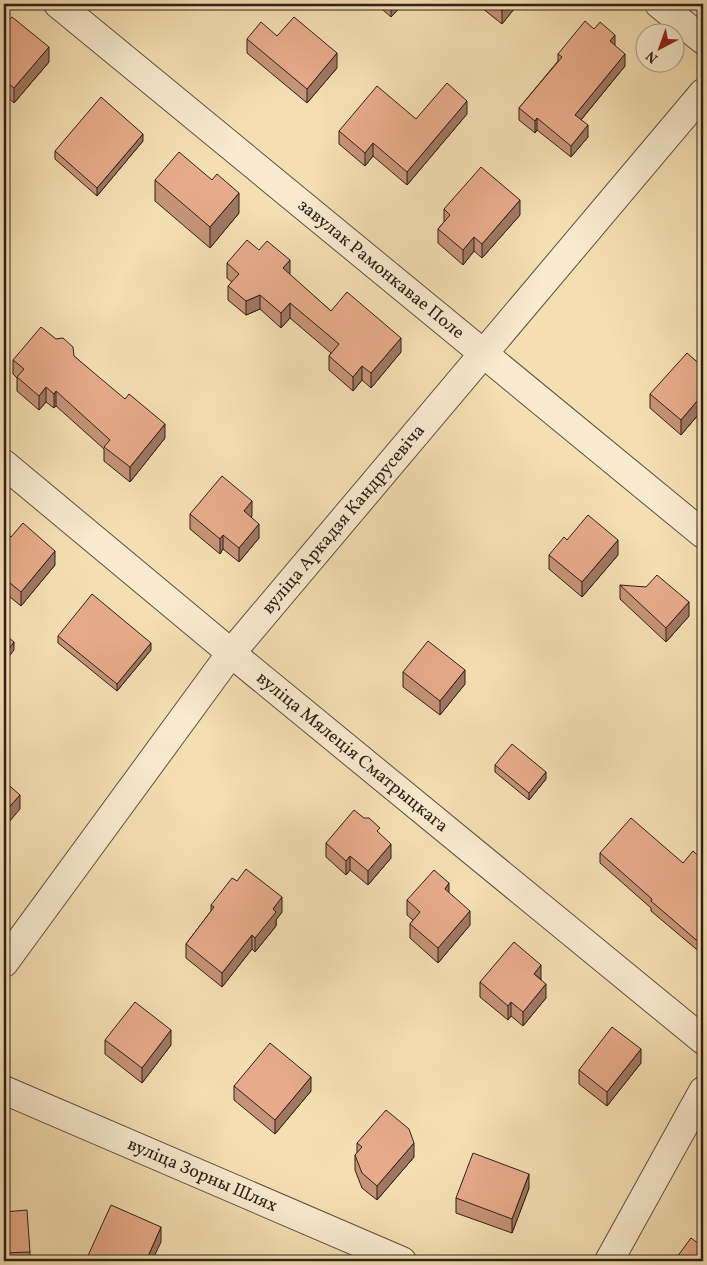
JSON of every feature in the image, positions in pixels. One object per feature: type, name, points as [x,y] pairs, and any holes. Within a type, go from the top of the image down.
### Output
[{"type":"street","name":"завулак Рамонкавае Поле","points":[[58,4],[703,534]]},
{"type":"street","points":[[659,4],[703,40]]},
{"type":"street","name":"вуліца Аркадзя Кандрусевіча","points":[[6,952],[231,654],[703,93]]},
{"type":"street","name":"вуліца Мялеція Сматрыцкага","points":[[4,464],[231,654],[703,1040]]},
{"type":"street","name":"вуліца Зорны Шлях","points":[[4,1090],[402,1261]]},
{"type":"street","points":[[609,1261],[703,1091]]},
{"type":"building","points":[[493,4],[508,4],[502,11]]},
{"type":"building","points":[[12,17],[49,47],[14,88],[4,80],[4,26]]},
{"type":"building","points":[[294,17],[337,53],[307,89],[247,39],[261,22],[277,36]]},
{"type":"building","points":[[585,21],[594,29],[600,22],[615,35],[610,41],[625,54],[575,115],[588,125],[571,146],[537,118],[535,121],[519,108],[562,57],[558,54]]},
{"type":"building","points":[[447,83],[467,101],[407,172],[373,143],[365,153],[339,131],[377,86],[416,119]]},
{"type":"building","points":[[101,97],[143,134],[97,188],[55,151]]},
{"type":"building","points":[[179,152],[212,180],[217,174],[239,193],[210,227],[155,180]]},
{"type":"building","points":[[481,167],[520,200],[482,244],[474,237],[463,250],[438,229],[450,215],[444,209]]},
{"type":"building","points":[[247,240],[259,250],[267,241],[290,260],[283,268],[331,311],[347,292],[401,338],[371,373],[362,366],[353,377],[329,356],[339,344],[290,303],[281,313],[260,295],[246,301],[228,286],[239,274],[227,263]]},
{"type":"building","points":[[41,327],[56,339],[63,338],[73,347],[74,356],[125,399],[129,394],[165,424],[130,467],[104,447],[110,440],[56,391],[54,394],[46,387],[39,396],[17,377],[24,369],[13,360]]},
{"type":"building","points":[[687,353],[703,367],[703,394],[681,420],[650,394]]},
{"type":"building","points":[[222,476],[252,501],[244,511],[259,524],[239,548],[223,535],[220,539],[190,514]]},
{"type":"building","points":[[588,515],[618,540],[582,582],[549,555],[564,537],[567,540]]},
{"type":"building","points":[[23,523],[55,551],[21,592],[4,578],[4,531],[11,537]]},
{"type":"building","points":[[657,575],[689,602],[666,628],[620,585],[646,587]]},
{"type":"building","points":[[92,594],[151,643],[117,684],[58,636]]},
{"type":"building","points":[[4,634],[14,642],[4,655]]},
{"type":"building","points":[[428,641],[465,670],[440,701],[403,672]]},
{"type":"building","points":[[512,744],[546,772],[529,793],[495,765]]},
{"type":"building","points":[[4,781],[20,795],[4,813]]},
{"type":"building","points":[[354,810],[364,818],[369,818],[380,828],[377,831],[391,844],[368,871],[350,856],[346,861],[326,843]]},
{"type":"building","points":[[631,818],[683,863],[693,851],[703,860],[702,945],[600,853]]},
{"type":"building","points":[[246,869],[282,897],[273,909],[276,912],[255,938],[252,935],[222,973],[186,944],[214,907],[211,905],[232,878],[237,881]]},
{"type":"building","points":[[434,870],[449,883],[445,889],[470,911],[438,948],[410,924],[420,912],[407,900]]},
{"type":"building","points":[[514,942],[541,965],[534,974],[546,984],[523,1012],[511,1002],[508,1006],[480,982]]},
{"type":"building","points":[[135,1002],[171,1030],[142,1068],[105,1040]]},
{"type":"building","points":[[612,1027],[641,1049],[607,1092],[579,1070]]},
{"type":"building","points":[[270,1043],[311,1077],[275,1120],[234,1086]]},
{"type":"building","points":[[386,1110],[409,1129],[414,1143],[377,1186],[362,1173],[355,1155],[362,1147],[357,1143]]},
{"type":"building","points":[[473,1153],[529,1174],[512,1219],[456,1198]]},
{"type":"building","points":[[111,1205],[161,1227],[146,1261],[86,1260]]},
{"type":"building","points":[[27,1210],[30,1252],[4,1253],[4,1212]]},
{"type":"building","points":[[691,1238],[703,1247],[703,1261],[674,1261]]},
{"type":"building","points":[[225,1257],[235,1261],[223,1261]]}]
